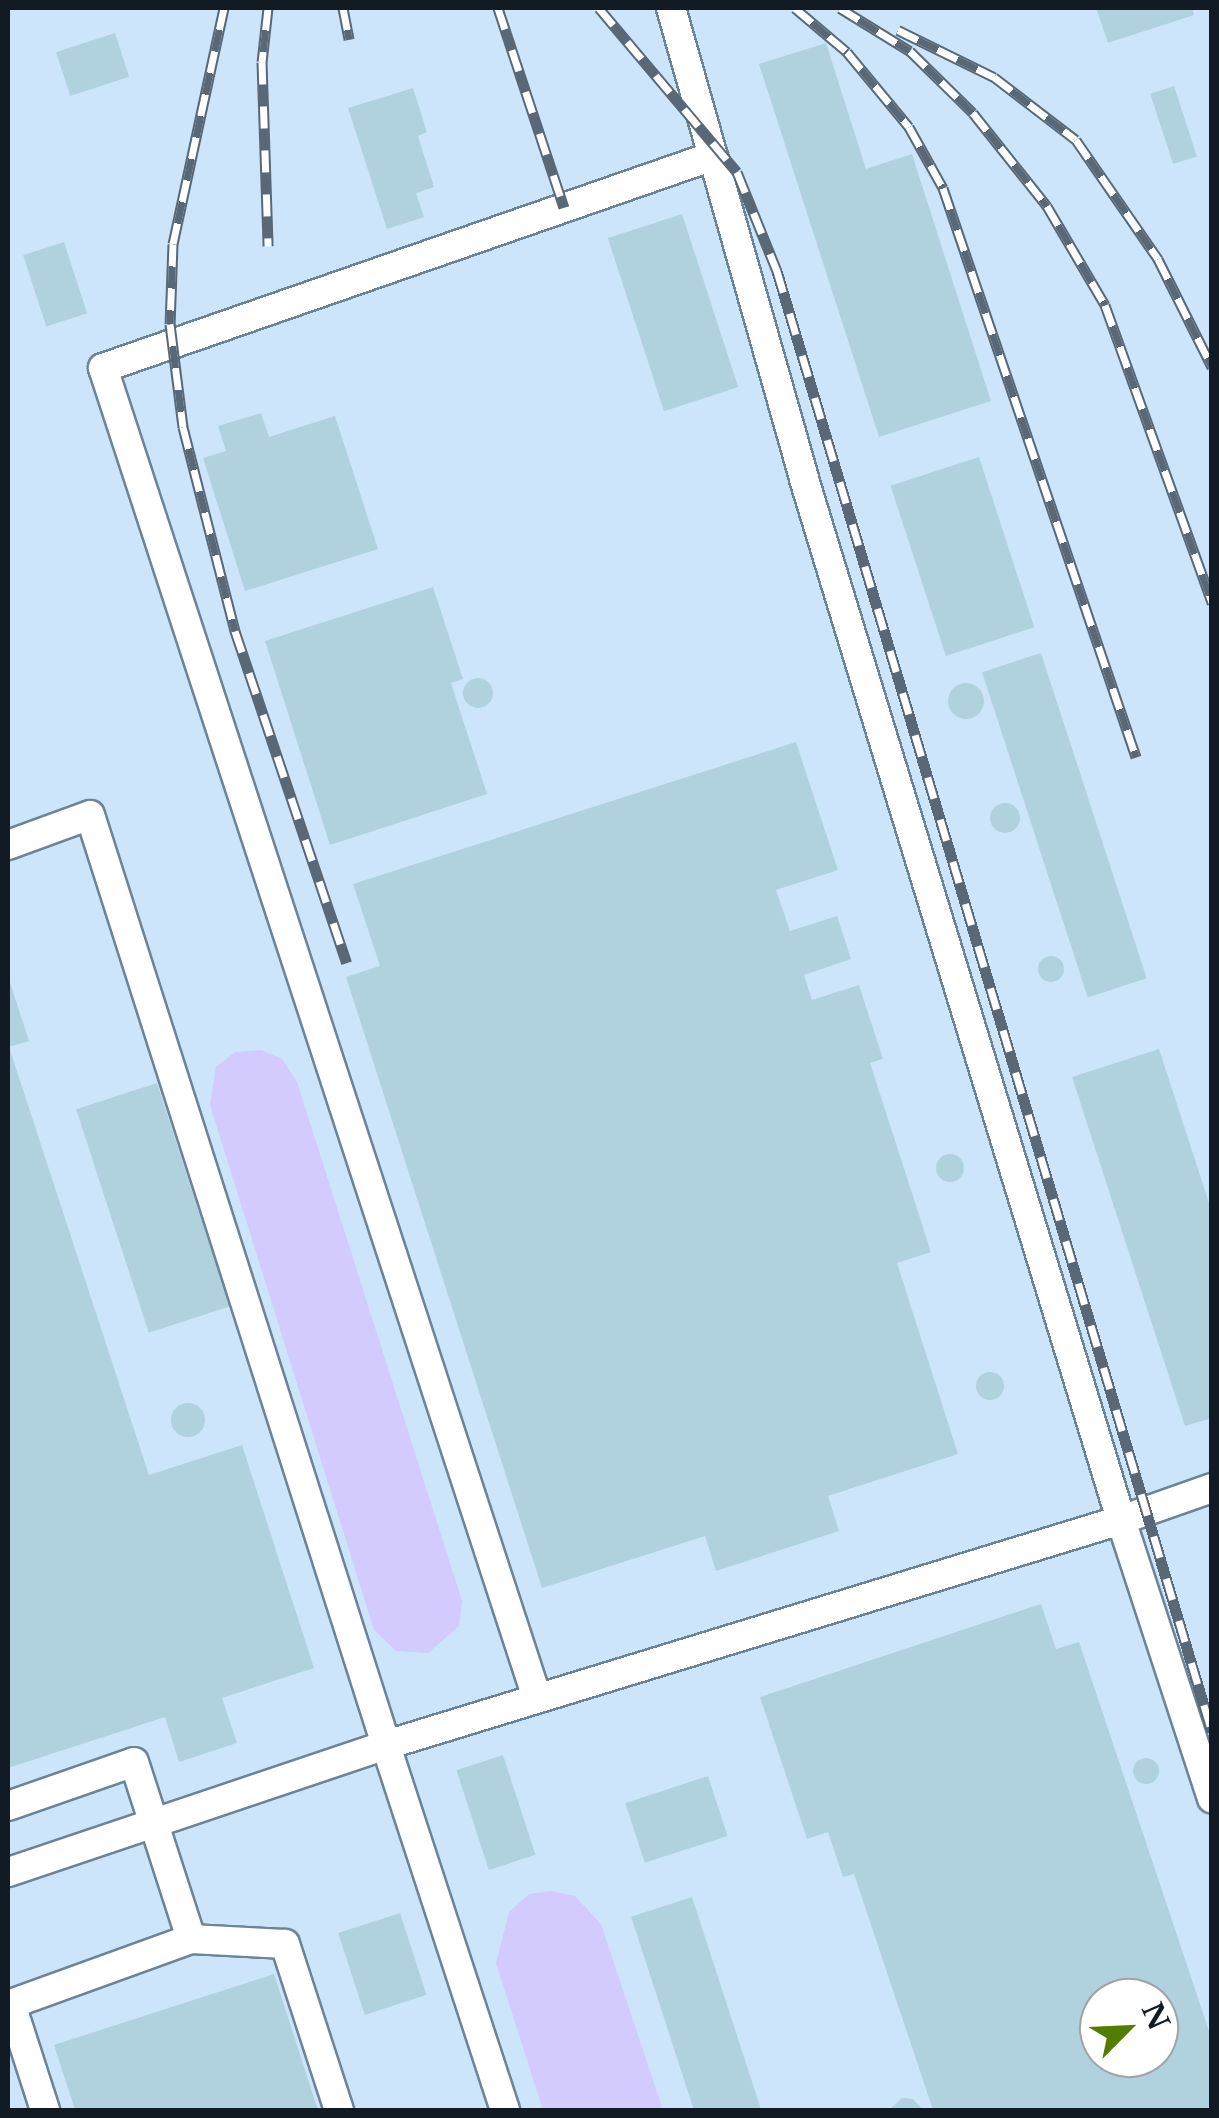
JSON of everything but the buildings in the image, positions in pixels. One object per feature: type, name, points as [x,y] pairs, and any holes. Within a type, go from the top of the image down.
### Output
[{"type":"street","points":[[670,8],[804,479],[1121,1520],[1212,1798]]},
{"type":"street","points":[[536,1698],[103,368],[713,156]]},
{"type":"street","points":[[8,845],[90,815],[505,2110]]},
{"type":"street","points":[[8,1872],[386,1745],[1121,1520],[1212,1488]]},
{"type":"street","points":[[8,1806],[134,1762],[191,1938]]},
{"type":"street","points":[[45,2110],[11,2004],[191,1938],[285,1944],[339,2110]]},
{"type":"shaded area","points":[[261,1050],[282,1059],[297,1082],[462,1601],[459,1626],[428,1653],[396,1651],[374,1630],[210,1105],[216,1067],[235,1052]]},
{"type":"shaded area","points":[[551,1891],[575,1896],[601,1924],[663,2110],[543,2110],[496,1963],[509,1912],[529,1894]]},
{"type":"railway","points":[[224,8],[173,244],[170,324],[183,427],[235,631],[347,963]]},
{"type":"railway","points":[[268,8],[262,62],[268,246]]},
{"type":"railway","points":[[343,8],[349,39]]},
{"type":"railway","points":[[498,8],[564,207]]},
{"type":"railway","points":[[599,8],[737,172],[777,271],[1212,1732]]},
{"type":"railway","points":[[795,8],[847,52],[909,127],[943,188],[1136,757]]},
{"type":"railway","points":[[840,8],[910,51],[973,113],[1047,206],[1105,305],[1212,603]]},
{"type":"railway","points":[[898,30],[994,77],[1076,140],[1158,259],[1212,367]]}]
